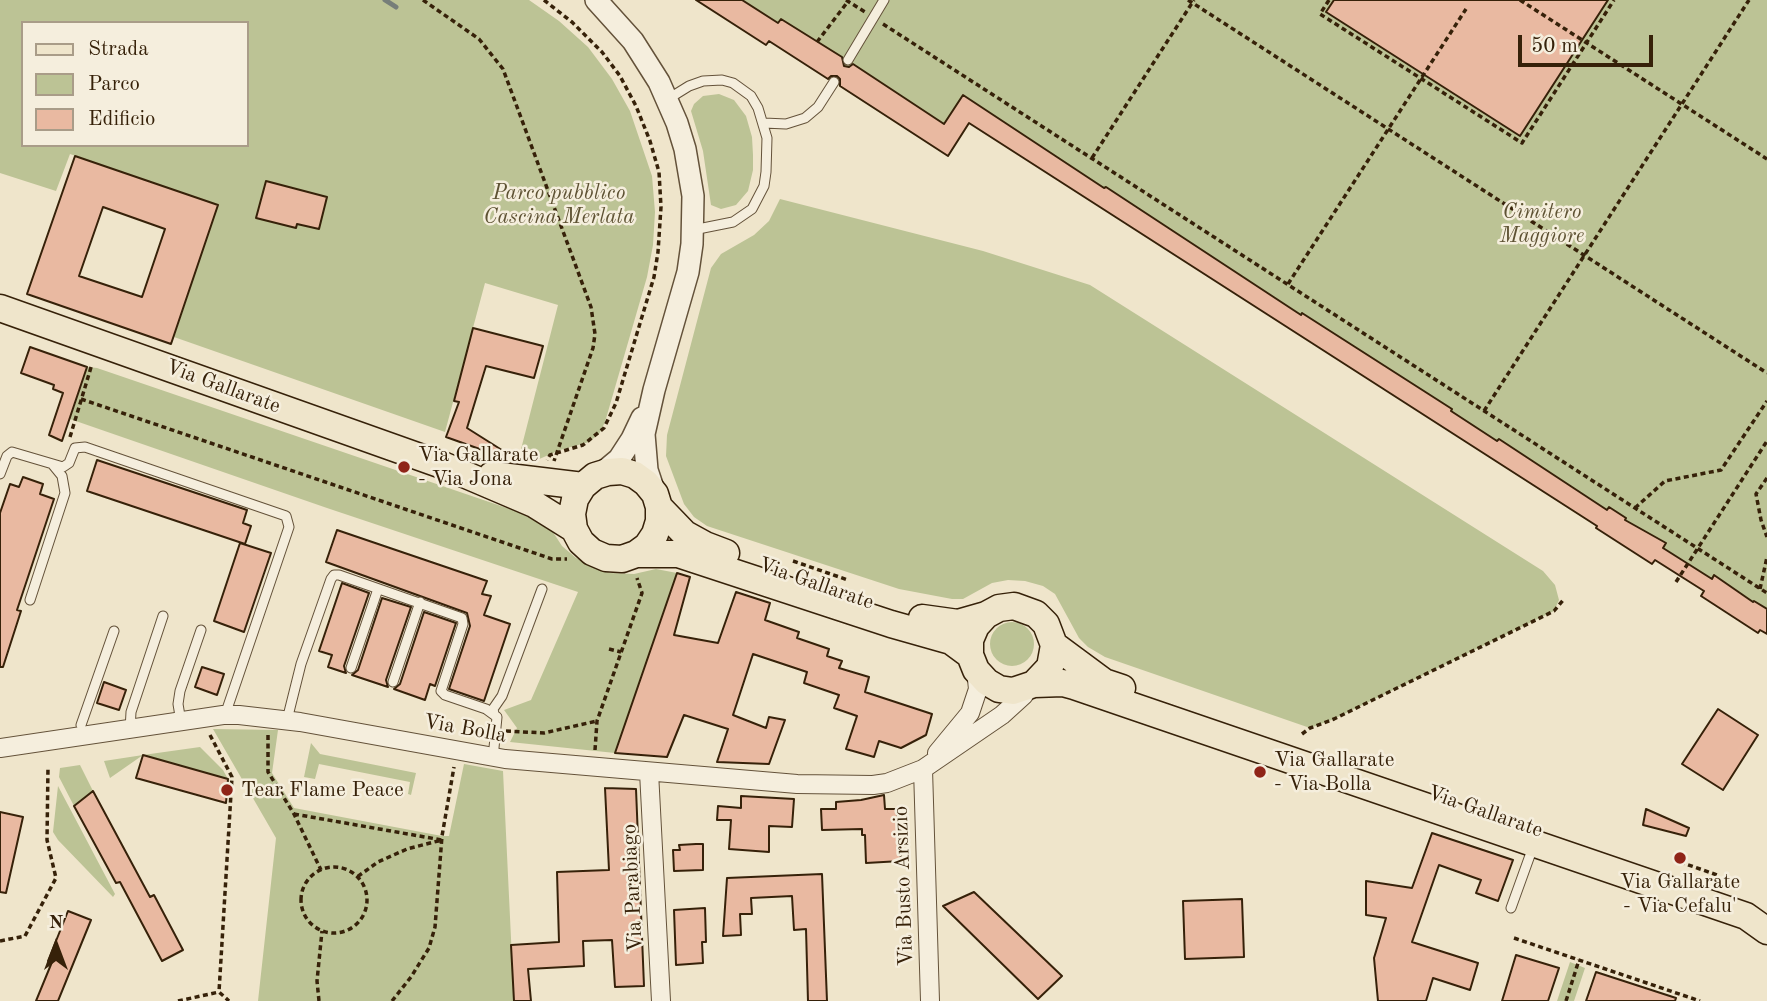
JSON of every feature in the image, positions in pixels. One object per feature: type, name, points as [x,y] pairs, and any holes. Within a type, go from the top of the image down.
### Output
[{"type":"main road","name":"Via Gallarate","points":[[0,308],[445,466],[534,504],[574,528],[581,542],[599,555],[635,563],[678,554],[951,641],[987,682],[999,689],[1013,691],[1063,683],[1074,686],[1746,916],[1767,931]]},
{"type":"main road","name":"Via Gallarate","points":[[445,466],[537,482],[592,480],[622,471],[635,475],[646,483],[657,501],[685,534],[705,545],[901,614],[958,624],[1007,607],[1029,610],[1046,624],[1054,645],[1104,682],[1767,907]]},
{"type":"main road","points":[[574,528],[572,513],[575,499],[592,480]]},
{"type":"main road","points":[[635,563],[655,534],[659,521],[657,501]]},
{"type":"main road","points":[[973,663],[973,633],[986,615]]},
{"type":"main road","points":[[1031,686],[1050,667],[1054,645]]},
{"type":"street","points":[[596,0],[634,41],[668,99],[685,149],[693,196],[693,230],[688,272],[646,421],[644,449],[647,470],[657,501]]},
{"type":"street","points":[[592,480],[612,467],[629,445],[654,390]]},
{"type":"street","name":"Via Bolla","points":[[923,769],[970,713],[978,689],[973,663]]},
{"type":"street","name":"Via Bolla","points":[[0,748],[225,715],[288,720],[493,758],[840,786],[887,783],[923,769],[1002,715],[1031,686]]},
{"type":"street","name":"Via Busto Arsizio","points":[[923,769],[930,1001]]},
{"type":"street","name":"Via Parabiago","points":[[649,772],[662,1001]]},
{"type":"lane","points":[[848,60],[884,0]]},
{"type":"lane","points":[[668,99],[703,81],[722,80],[733,83],[751,96],[764,123],[767,138],[766,172],[759,198],[752,209],[733,222],[693,230]]},
{"type":"lane","points":[[764,123],[786,124],[805,118],[818,107],[834,82]]},
{"type":"lane","points":[[0,474],[7,456],[12,452],[65,466],[75,449],[85,447],[286,516],[289,527],[225,715]]},
{"type":"lane","points":[[30,600],[65,493],[62,476],[48,462]]},
{"type":"lane","points":[[288,720],[302,664],[332,577],[339,575],[459,616],[463,621],[442,693],[494,714]]},
{"type":"lane","points":[[351,668],[378,589]]},
{"type":"lane","points":[[493,758],[497,720],[493,709],[502,696],[542,589]]},
{"type":"lane","points":[[393,682],[420,602]]},
{"type":"lane","points":[[130,730],[131,712],[163,616]]},
{"type":"lane","points":[[181,722],[178,704],[180,691],[201,629]]},
{"type":"lane","points":[[81,725],[114,631]]},
{"type":"lane","name":"Via Gallarate","points":[[1511,908],[1534,844]]},
{"type":"path","points":[[423,0],[479,39],[503,69],[591,307],[595,334],[593,348],[554,461]]},
{"type":"path","points":[[543,468],[550,455],[583,444],[604,428],[616,403],[654,277],[661,207],[659,172],[650,141],[625,86],[602,52],[572,22],[544,0]]},
{"type":"path","points":[[817,42],[848,0],[1767,593]]},
{"type":"path","points":[[1329,0],[1320,14],[1522,143],[1614,0]]},
{"type":"path","points":[[1521,0],[1767,159]]},
{"type":"path","points":[[1484,411],[1749,0]]},
{"type":"path","points":[[1092,158],[1191,1],[1767,373]]},
{"type":"path","points":[[1288,284],[1466,9]]},
{"type":"path","points":[[75,449],[70,438],[92,362]]},
{"type":"path","points":[[81,399],[552,559],[576,559]]},
{"type":"path","points":[[1635,508],[1665,481],[1721,470],[1767,401]]},
{"type":"path","points":[[1676,582],[1767,441]]},
{"type":"path","points":[[1767,478],[1756,494],[1767,537]]},
{"type":"path","points":[[1760,589],[1767,557]]},
{"type":"path","points":[[793,561],[848,580]]},
{"type":"path","points":[[595,755],[597,721],[642,593],[635,563]]},
{"type":"path","points":[[1302,734],[1554,611],[1564,599]]},
{"type":"path","points":[[610,649],[621,652]]},
{"type":"path","points":[[497,731],[544,733],[597,721]]},
{"type":"path","points":[[268,733],[268,772],[294,814],[321,870]]},
{"type":"path","points":[[210,735],[232,777],[219,992]]},
{"type":"path","points":[[392,1001],[429,948],[435,927],[442,840],[454,767]]},
{"type":"path","points":[[0,941],[25,936],[56,878],[47,840],[48,768]]},
{"type":"path","points":[[294,814],[442,840]]},
{"type":"path","points":[[357,877],[378,862],[407,849],[442,840]]},
{"type":"path","points":[[1680,862],[1720,876]]},
{"type":"path","points":[[334,867],[347,870],[357,877],[365,887],[367,900],[365,913],[358,923],[347,931],[335,933],[322,931],[311,924],[304,914],[301,901],[303,888],[310,877],[321,870],[334,867]]},
{"type":"path","points":[[319,1001],[317,981],[322,931]]},
{"type":"path","points":[[1514,938],[1700,1001]]},
{"type":"path","points":[[1566,1001],[1579,960]]},
{"type":"path","points":[[178,1001],[219,992]]},
{"type":"path","points":[[219,992],[229,1001]]},
{"type":"green space","name":"Parco pubblico Cascina Merlata","points":[[0,0],[529,0],[559,21],[588,47],[612,79],[630,111],[652,176],[655,212],[653,245],[647,277],[605,422],[599,434],[589,442],[537,460],[519,457],[558,305],[485,283],[445,432],[174,337],[218,205],[70,154],[56,191],[0,173]]},
{"type":"green space","name":"Cimitero Maggiore","points":[[696,0],[1767,0],[1767,634],[1761,630],[1758,633],[1701,596],[1703,591],[1656,560],[1652,564],[970,123],[948,156],[769,41],[766,45]]},
{"type":"green space","points":[[719,94],[734,100],[746,116],[752,137],[753,155],[748,191],[736,205],[721,209],[711,205],[703,151],[691,111],[703,96]]},
{"type":"green space","points":[[780,199],[983,251],[1090,285],[1543,571],[1555,585],[1559,600],[1554,611],[1334,719],[1310,728],[1105,657],[1079,638],[1055,594],[1043,586],[1008,580],[992,583],[963,599],[952,599],[899,589],[707,526],[694,517],[684,504],[666,456],[667,435],[711,268],[721,254],[754,235],[769,221]]},
{"type":"green space","points":[[87,367],[97,368],[539,519],[549,526],[562,546],[576,558],[610,573],[634,574],[656,569],[677,573],[615,753],[510,742],[517,728],[504,710],[531,700],[578,592],[70,419]]},
{"type":"green space","points":[[1012,622],[1027,629],[1034,644],[1027,659],[1012,666],[997,659],[990,644],[997,629]]},
{"type":"green space","points":[[213,729],[278,730],[272,773],[294,808],[442,836],[449,836],[464,764],[503,771],[514,1001],[258,1001],[276,838]]},
{"type":"green space","points":[[311,743],[320,754],[416,773],[411,795],[408,794],[410,782],[319,764],[315,779],[304,777]]},
{"type":"green space","points":[[200,747],[223,770],[228,779],[143,755]]},
{"type":"green space","points":[[143,755],[110,778],[104,761]]},
{"type":"green space","points":[[80,765],[93,791],[74,806],[59,777],[60,768]]},
{"type":"green space","points":[[58,786],[115,894],[113,897],[53,832]]},
{"type":"green space","points":[[1570,962],[1585,968],[1574,1001],[1557,1001]]},
{"type":"building","points":[[696,0],[742,0],[778,23],[781,19],[842,57],[844,66],[853,64],[944,124],[963,95],[1301,315],[1302,313],[1452,409],[1451,411],[1497,441],[1499,439],[1607,510],[1609,507],[1626,518],[1625,520],[1666,543],[1663,548],[1712,579],[1714,575],[1767,609],[1767,634],[1760,630],[1758,633],[1701,596],[1704,591],[1655,560],[1652,564],[969,123],[948,156],[840,86],[837,76],[828,79],[769,41],[766,45]]},
{"type":"building","points":[[1334,0],[1608,0],[1520,136],[1326,12]]},
{"type":"building","points":[[75,156],[218,205],[171,344],[27,294]],"holes":[[[103,207],[165,229],[142,297],[79,276]]]},
{"type":"building","points":[[266,181],[327,197],[319,229],[297,224],[296,228],[256,218]]},
{"type":"building","points":[[473,328],[543,346],[534,378],[486,366],[467,428],[505,452],[502,457],[446,437],[459,402],[454,401]]},
{"type":"building","points":[[30,347],[87,367],[62,441],[49,435],[63,393],[53,389],[54,385],[21,373]]},
{"type":"building","points":[[97,460],[247,510],[243,523],[251,526],[245,544],[87,491]]},
{"type":"building","points":[[23,477],[43,484],[40,494],[54,499],[17,610],[21,611],[3,667],[0,667],[0,513],[10,484],[19,487]]},
{"type":"building","points":[[337,530],[487,581],[482,594],[491,596],[484,615],[510,624],[484,701],[449,689],[470,626],[467,613],[326,562]]},
{"type":"building","points":[[240,543],[271,553],[244,632],[214,621]]},
{"type":"building","points":[[677,573],[690,577],[674,635],[718,643],[736,592],[770,603],[765,620],[799,632],[797,638],[829,649],[827,656],[842,661],[839,668],[869,677],[865,692],[932,714],[926,735],[901,748],[879,741],[874,757],[846,749],[857,716],[834,708],[839,695],[804,683],[807,672],[753,654],[733,715],[766,728],[769,717],[785,720],[769,764],[717,762],[728,729],[684,715],[667,757],[615,753]]},
{"type":"building","points":[[342,583],[369,593],[344,666],[346,673],[328,667],[332,655],[319,651]]},
{"type":"building","points":[[382,598],[411,607],[386,680],[388,687],[352,675],[358,670]]},
{"type":"building","points":[[424,612],[456,623],[435,686],[430,684],[425,700],[394,689],[400,684]]},
{"type":"building","points":[[202,667],[224,674],[217,695],[195,687]]},
{"type":"building","points":[[104,682],[126,690],[119,710],[97,703]]},
{"type":"building","points":[[1718,709],[1758,735],[1723,790],[1682,764]]},
{"type":"building","points":[[143,755],[228,779],[226,803],[136,778]]},
{"type":"building","points":[[605,788],[636,789],[644,986],[615,987],[612,940],[583,941],[584,966],[528,969],[531,1001],[514,1001],[511,945],[559,942],[557,872],[609,870]]},
{"type":"building","points":[[93,791],[150,897],[154,895],[183,950],[162,961],[120,882],[116,883],[74,806]]},
{"type":"building","points":[[884,795],[885,809],[897,809],[901,861],[866,863],[865,835],[862,835],[862,829],[822,830],[821,809],[836,809],[836,802]]},
{"type":"building","points":[[741,796],[794,799],[792,827],[769,826],[769,852],[729,849],[731,820],[717,820],[718,806],[741,808]]},
{"type":"building","points":[[1646,809],[1689,828],[1686,836],[1643,825]]},
{"type":"building","points":[[0,812],[23,817],[6,893],[0,892]]},
{"type":"building","points":[[1432,833],[1513,860],[1498,901],[1476,893],[1481,880],[1439,865],[1412,942],[1478,963],[1470,990],[1433,978],[1426,1001],[1378,1001],[1374,958],[1386,918],[1366,915],[1366,881],[1412,888]]},
{"type":"building","points":[[703,844],[703,870],[674,871],[673,850],[680,850],[679,845]]},
{"type":"building","points":[[822,874],[827,1001],[808,1001],[806,929],[794,930],[792,896],[751,898],[752,914],[740,914],[741,935],[723,936],[727,878]]},
{"type":"building","points":[[974,892],[1062,976],[1038,999],[943,906]]},
{"type":"building","points":[[1242,899],[1244,957],[1185,959],[1183,901]]},
{"type":"building","points":[[705,908],[706,942],[702,942],[703,963],[676,965],[674,910]]},
{"type":"building","points":[[68,911],[91,920],[58,1001],[36,1001],[52,962],[48,961]]},
{"type":"building","points":[[1516,955],[1559,968],[1548,1001],[1502,1001]]},
{"type":"building","points":[[1596,972],[1676,998],[1675,1001],[1586,1001]]},
{"type":"waterway","points":[[385,0],[396,7]]},
{"type":"place","name":"Via Gallarate - Via Jona","points":[[404,467]]},
{"type":"place","name":"Via Gallarate - Via Bolla","points":[[1260,772]]},
{"type":"place","name":"Tear Flame Peace","points":[[227,790]]},
{"type":"place","name":"Via Gallarate - Via Cefalu'","points":[[1680,858]]}]
